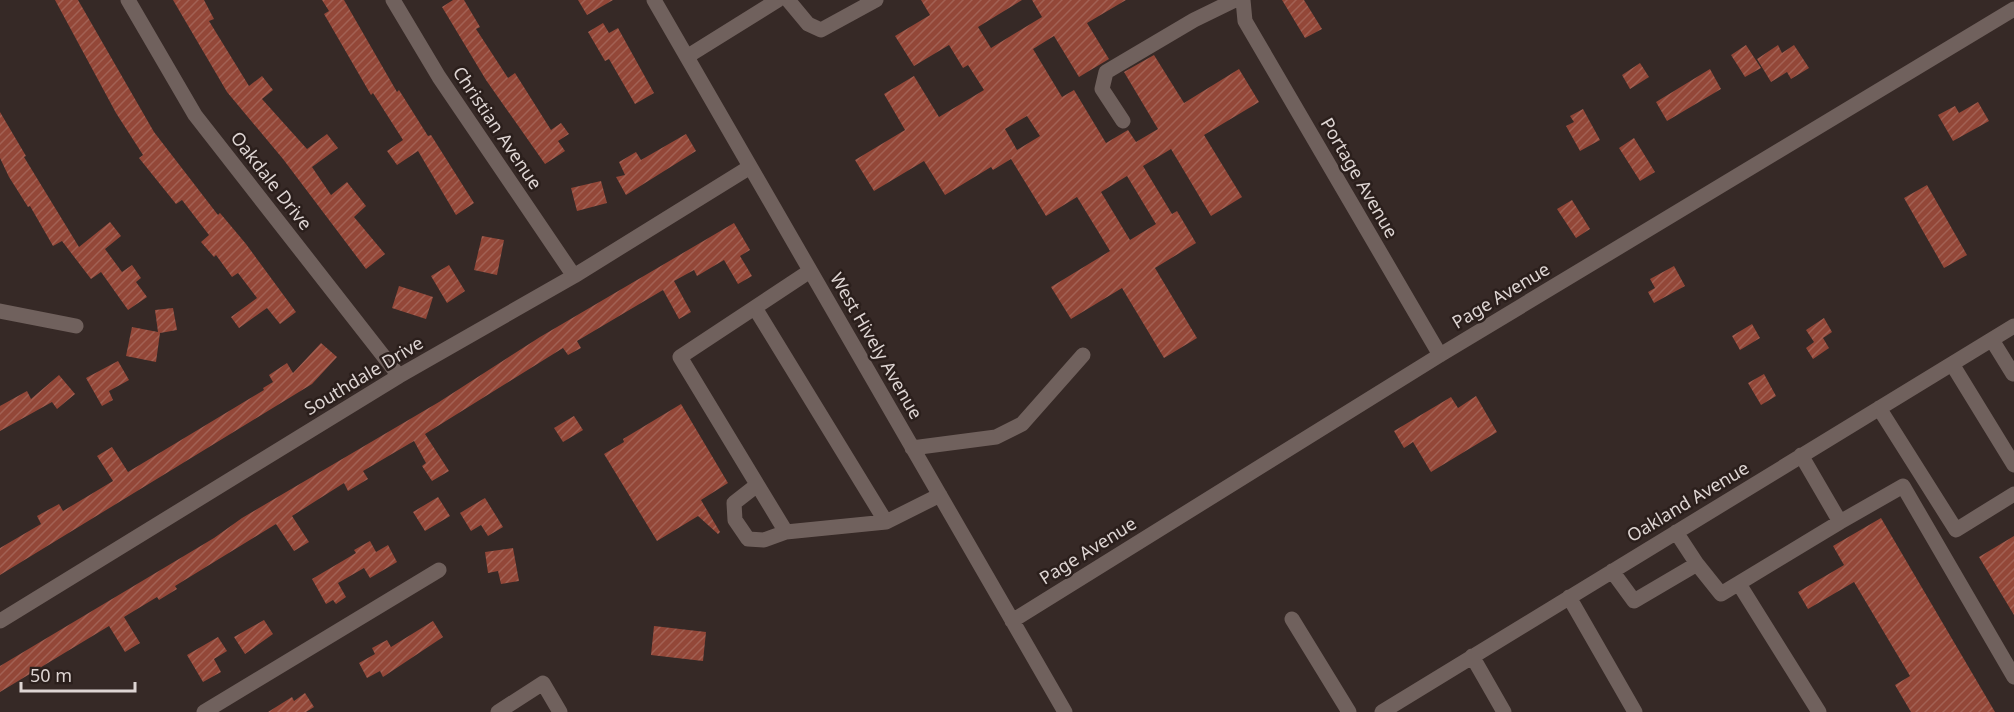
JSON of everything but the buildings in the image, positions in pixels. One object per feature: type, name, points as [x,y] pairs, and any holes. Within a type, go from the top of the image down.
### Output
[{"type":"street","name":"Oakdale Drive","points":[[128,0],[195,115],[399,376]]},
{"type":"street","name":"Christian Avenue","points":[[393,0],[439,77],[574,276]]},
{"type":"street","name":"West Hively Avenue","points":[[654,0],[1065,712]]},
{"type":"street","points":[[688,56],[778,0]]},
{"type":"street","points":[[788,0],[808,24],[821,30],[876,0]]},
{"type":"street","points":[[1123,121],[1102,89],[1106,72],[1167,35],[1235,0]]},
{"type":"street","name":"Portage Avenue","points":[[1243,0],[1245,21],[1440,356]]},
{"type":"street","name":"Page Avenue","points":[[1012,621],[1440,356],[2014,9]]},
{"type":"street","name":"Southdale Drive","points":[[0,621],[399,376],[574,276],[750,167]]},
{"type":"street","points":[[786,532],[680,357],[810,271]]},
{"type":"street","points":[[755,308],[886,522]]},
{"type":"street","points":[[0,311],[76,326]]},
{"type":"street","name":"Oakland Avenue","points":[[1388,711],[1472,656],[2014,326]]},
{"type":"street","points":[[1992,340],[2014,375]]},
{"type":"street","points":[[912,448],[996,437],[1022,424],[1083,355]]},
{"type":"street","points":[[1952,364],[2014,465]]},
{"type":"street","points":[[1879,408],[1956,530],[2014,494]]},
{"type":"street","points":[[1801,455],[1840,522]]},
{"type":"street","points":[[757,484],[734,503],[735,520],[748,539],[764,540],[786,532],[886,522],[940,495]]},
{"type":"street","points":[[1677,531],[1697,564],[1721,594],[1902,486],[2014,677]]},
{"type":"street","points":[[1612,571],[1634,601],[1697,564]]},
{"type":"street","points":[[204,712],[439,570]]},
{"type":"street","points":[[1739,584],[1819,712]]},
{"type":"street","points":[[1569,597],[1635,712]]},
{"type":"street","points":[[1292,619],[1349,712]]},
{"type":"street","points":[[1472,656],[1504,712]]},
{"type":"street","points":[[498,712],[543,683],[560,712]]}]
